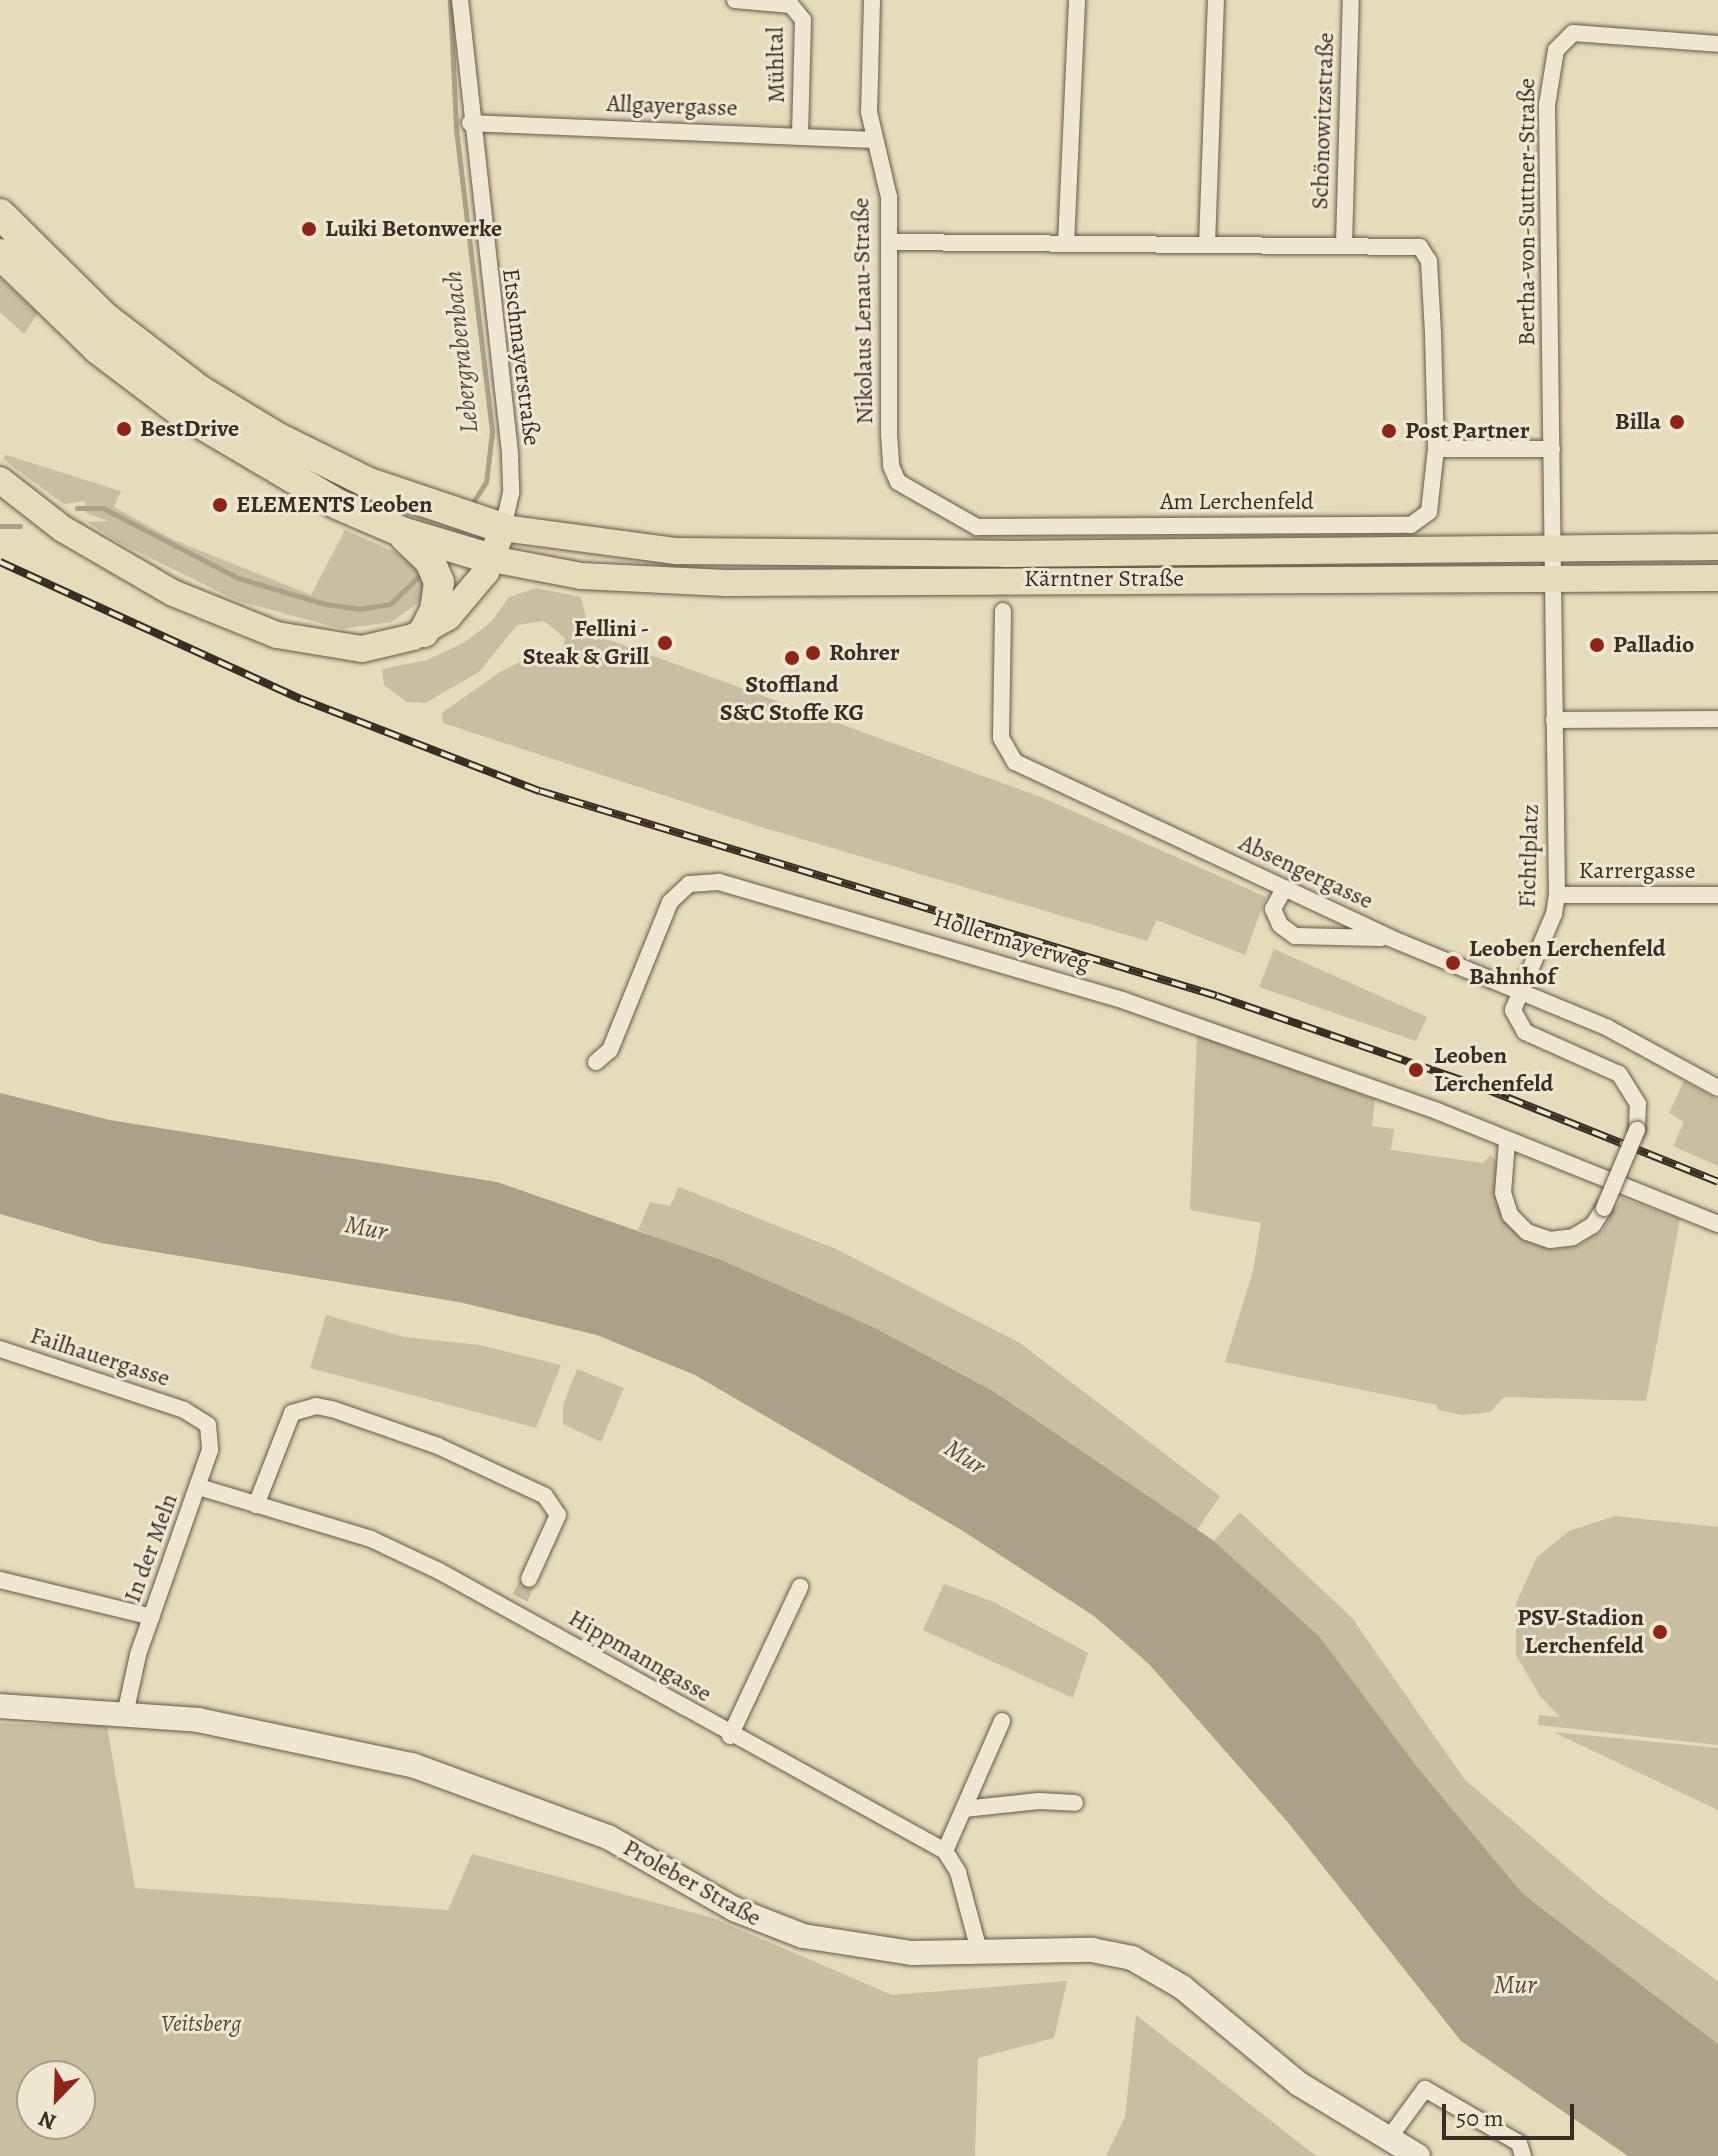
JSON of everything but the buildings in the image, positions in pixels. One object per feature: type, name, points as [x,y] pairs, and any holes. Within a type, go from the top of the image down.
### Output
[{"type":"highway","points":[[0,214],[104,317],[199,390],[278,438],[369,483],[503,528]]},
{"type":"highway","points":[[0,254],[98,349],[180,411],[287,477],[402,532],[492,559]]},
{"type":"highway","points":[[402,532],[411,548],[430,561],[439,582],[435,610],[424,632]]},
{"type":"main road","points":[[0,480],[63,529],[173,593],[277,635],[362,649],[424,632],[468,598],[492,559],[503,528]]},
{"type":"main road","name":"Kärntner Straße","points":[[503,528],[676,551],[1549,551],[1718,547]]},
{"type":"main road","name":"Kärntner Straße","points":[[492,559],[581,576],[710,583],[1718,578]]},
{"type":"main road","name":"Proleber Straße","points":[[0,1706],[125,1714],[306,1739],[468,1783],[635,1849],[734,1909],[803,1936],[872,1950],[980,1954],[1092,1950],[1146,1964],[1182,1987],[1299,2084],[1418,2156]]},
{"type":"street","name":"Etschmayerstraße","points":[[460,0],[470,123],[510,456],[511,493],[503,528]]},
{"type":"street","name":"Mühltal","points":[[735,0],[791,5],[803,20],[800,135]]},
{"type":"street","name":"Nikolaus Lenau-Straße","points":[[872,0],[872,140],[889,197],[891,242],[892,473],[907,488],[977,527]]},
{"type":"street","points":[[1066,244],[1077,0]]},
{"type":"street","points":[[1207,244],[1216,0]]},
{"type":"street","name":"Schönowitzstraße","points":[[1344,244],[1351,0]]},
{"type":"street","name":"Bertha-von-Suttner-Straße","points":[[1552,449],[1547,105],[1556,50],[1564,40],[1581,32],[1718,44]]},
{"type":"street","name":"Allgayergasse","points":[[470,123],[872,140]]},
{"type":"street","name":"Am Lerchenfeld","points":[[891,242],[1344,244],[1416,247],[1428,257],[1436,449],[1431,507],[1411,525],[977,527]]},
{"type":"street","points":[[1436,449],[1552,449],[1550,579]]},
{"type":"street","name":"Fichtlplatz","points":[[1519,987],[1554,914],[1557,895],[1550,579]]},
{"type":"street","name":"Absengergasse","points":[[1003,611],[1001,738],[1015,762],[1390,938],[1519,987],[1718,1088]]},
{"type":"street","points":[[1554,720],[1718,719]]},
{"type":"street","name":"Hollermayerweg","points":[[596,1062],[610,1050],[670,902],[689,884],[719,882],[1125,1001],[1437,1111],[1718,1224]]},
{"type":"street","points":[[1284,889],[1273,909],[1280,925],[1295,936],[1390,938]]},
{"type":"street","name":"Karrergasse","points":[[1557,895],[1718,895]]},
{"type":"street","points":[[1507,1141],[1505,1204],[1527,1232],[1550,1240],[1573,1237],[1593,1225],[1604,1208],[1637,1130],[1638,1104],[1619,1074],[1525,1032],[1513,1010],[1519,987]]},
{"type":"street","name":"Failhauergasse","points":[[0,1349],[184,1410]]},
{"type":"street","points":[[256,1505],[292,1413],[316,1406],[501,1472],[545,1496],[558,1515],[529,1579]]},
{"type":"street","name":"In der Meln","points":[[125,1714],[152,1617],[199,1487],[210,1433],[208,1425],[184,1410]]},
{"type":"street","name":"Hippmanngasse","points":[[199,1487],[371,1539],[517,1604],[730,1736],[945,1851]]},
{"type":"street","points":[[0,1580],[152,1617]]},
{"type":"street","points":[[730,1736],[800,1587]]},
{"type":"street","points":[[980,1954],[958,1872],[945,1851],[1002,1721]]},
{"type":"street","points":[[964,1809],[1039,1801],[1075,1803]]},
{"type":"street","points":[[1389,2138],[1425,2089],[1519,2143],[1523,2156]]},
{"type":"green space","points":[[0,278],[38,313],[24,334],[0,312]]},
{"type":"green space","points":[[6,455],[121,491],[114,507],[174,540],[311,595],[345,530],[409,558],[424,576],[424,598],[392,622],[342,629],[238,601],[120,543],[87,522],[108,521],[86,513],[85,501],[64,504],[12,466],[3,458]]},
{"type":"green space","points":[[536,588],[581,597],[590,633],[1041,797],[1266,897],[1245,955],[1157,920],[1147,941],[761,827],[443,723],[442,713],[500,672],[534,655],[561,657],[565,638],[544,621],[517,625],[479,672],[425,703],[407,702],[384,685],[382,669],[427,660],[465,642],[492,621],[509,597]]},
{"type":"green space","points":[[1274,949],[1427,1017],[1416,1041],[1259,987]]},
{"type":"green space","points":[[1197,1032],[1375,1099],[1372,1126],[1394,1129],[1391,1150],[1483,1163],[1491,1155],[1497,1162],[1495,1191],[1502,1216],[1529,1243],[1554,1250],[1580,1245],[1602,1231],[1622,1198],[1680,1219],[1646,1401],[1504,1397],[1490,1412],[1462,1415],[1438,1410],[1437,1405],[1225,1362],[1253,1271],[1261,1223],[1190,1210]]},
{"type":"green space","points":[[1684,1081],[1718,1100],[1718,1166],[1673,1146],[1684,1122],[1669,1113]]},
{"type":"green space","points":[[679,1187],[836,1249],[1020,1343],[1220,1496],[1197,1530],[993,1391],[875,1328],[638,1230],[650,1202],[670,1206]]},
{"type":"green space","points":[[326,1315],[404,1337],[480,1345],[561,1365],[536,1428],[310,1368]]},
{"type":"green space","points":[[577,1369],[624,1388],[601,1442],[563,1424],[563,1405]]},
{"type":"green space","points":[[1240,1512],[1352,1618],[1465,1780],[1602,1897],[1718,1981],[1718,2044],[1523,1894],[1418,1768],[1319,1636],[1214,1541]]},
{"type":"green space","points":[[1615,1516],[1718,1527],[1718,1745],[1538,1725],[1539,1715],[1560,1717],[1540,1696],[1516,1655],[1516,1603],[1537,1557],[1569,1531]]},
{"type":"green space","points":[[944,1584],[994,1602],[1088,1653],[1073,1698],[923,1630]]},
{"type":"green space","name":"Veitsberg","points":[[0,1723],[107,1726],[135,1888],[448,1910],[472,1854],[713,1918],[892,1995],[1067,1981],[1054,2038],[978,2058],[975,2156],[0,2156]]},
{"type":"green space","points":[[1553,1732],[1718,1748],[1718,1810]]},
{"type":"green space","points":[[1136,2015],[1316,2156],[1106,2156],[1125,2117]]},
{"type":"water","name":"Mur","points":[[0,1093],[110,1120],[497,1182],[721,1260],[875,1328],[993,1391],[1214,1541],[1319,1636],[1418,1768],[1523,1894],[1718,2044],[1718,2156],[1628,2156],[1461,2041],[1291,1826],[1149,1664],[1094,1616],[963,1531],[695,1375],[597,1335],[459,1302],[101,1243],[0,1214]]},
{"type":"waterway","name":"Lebergrabenbach","points":[[450,0],[456,129],[492,432],[486,482],[471,505]]},
{"type":"waterway","name":"Lebergrabenbach","points":[[77,508],[103,508],[238,578],[325,604],[359,609],[390,604],[422,573]]},
{"type":"waterway","name":"Lebergrabenbach","points":[[0,526],[20,526]]},
{"type":"tunnel","points":[[520,1598],[529,1579]]},
{"type":"railway","points":[[0,562],[301,699],[540,791],[1217,996],[1481,1087],[1718,1182]]},
{"type":"place","name":"Luiki Betonwerke","points":[[309,229]]},
{"type":"place","name":"Billa","points":[[1677,422]]},
{"type":"place","name":"BestDrive","points":[[124,429]]},
{"type":"place","name":"Post Partner","points":[[1389,431]]},
{"type":"place","name":"ELEMENTS Leoben","points":[[220,505]]},
{"type":"place","name":"Fellini - Steak & Grill","points":[[665,643]]},
{"type":"place","name":"Palladio","points":[[1597,645]]},
{"type":"place","name":"Rohrer","points":[[813,653]]},
{"type":"place","name":"Stoffland S&C Stoffe KG","points":[[792,658]]},
{"type":"place","name":"Leoben Lerchenfeld Bahnhof","points":[[1453,963]]},
{"type":"place","name":"Leoben Lerchenfeld","points":[[1416,1070]]},
{"type":"place","name":"PSV-Stadion Lerchenfeld","points":[[1660,1632]]}]
